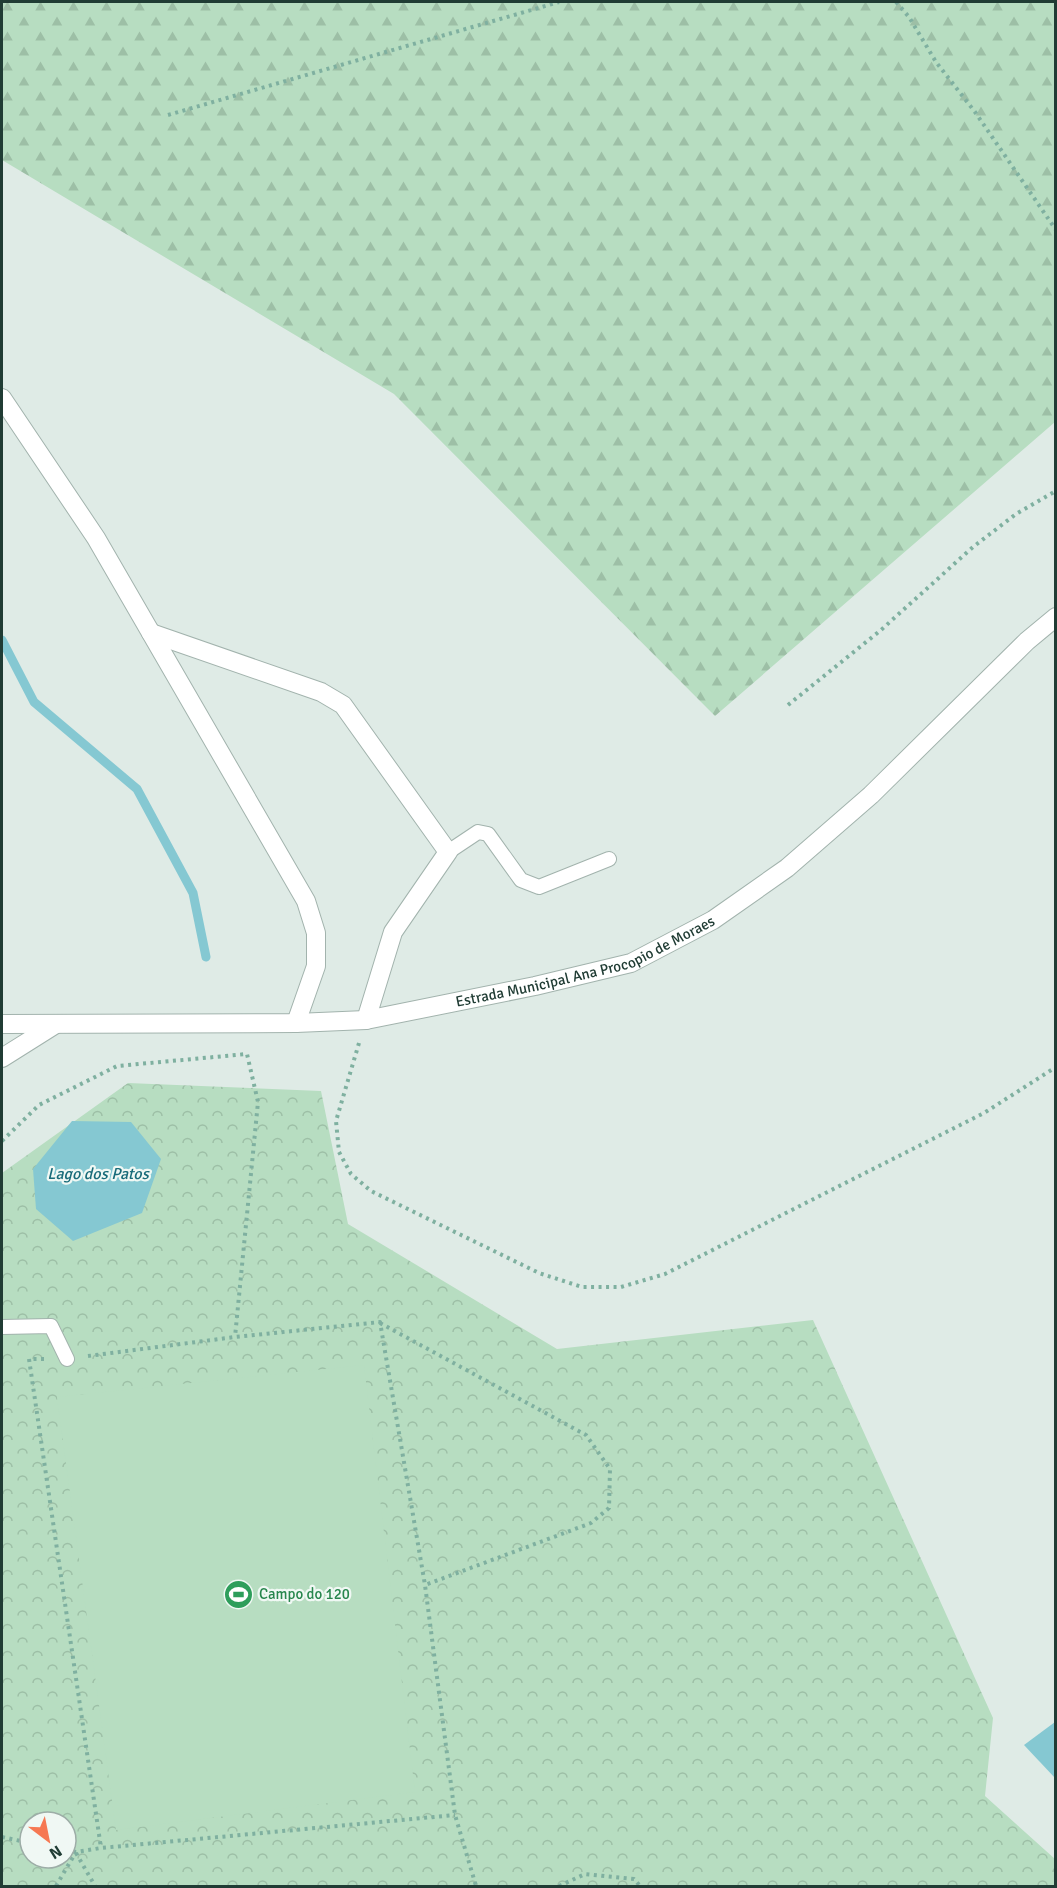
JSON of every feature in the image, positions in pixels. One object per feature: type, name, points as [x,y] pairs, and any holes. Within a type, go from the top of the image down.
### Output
[{"type":"street","points":[[2,398],[96,538],[306,902],[316,933],[316,966],[296,1023]]},
{"type":"street","name":"Estrada Municipal Ana Procopio de Moraes","points":[[2,1024],[296,1023],[366,1020],[536,986],[631,963],[713,920],[787,868],[871,795],[1028,641],[1056,617]]},
{"type":"street","points":[[151,633],[321,692],[344,705],[448,852],[393,932],[366,1020]]},
{"type":"street","points":[[2,1058],[56,1024]]},
{"type":"lane","points":[[448,852],[478,832],[488,834],[521,879],[539,887],[609,859]]},
{"type":"lane","points":[[2,1327],[51,1326],[67,1359]]},
{"type":"path","points":[[168,115],[559,2]]},
{"type":"path","points":[[896,2],[909,17],[936,62],[975,112],[1056,230]]},
{"type":"path","points":[[788,705],[881,630],[973,547],[1016,514],[1056,491]]},
{"type":"path","points":[[366,1020],[336,1121],[339,1152],[351,1174],[371,1191],[539,1273],[582,1287],[621,1287],[665,1274],[984,1113],[1056,1067]]},
{"type":"path","points":[[2,1141],[39,1105],[117,1066],[247,1054],[258,1102],[235,1337]]},
{"type":"path","points":[[380,1322],[425,1585],[455,1815],[476,1887]]},
{"type":"path","points":[[101,1848],[29,1359],[67,1359],[235,1337],[380,1322],[586,1435],[610,1469],[609,1508],[591,1523],[425,1585]]},
{"type":"path","points":[[78,1852],[455,1815]]},
{"type":"path","points":[[2,1837],[18,1840]]},
{"type":"path","points":[[78,1856],[95,1887]]},
{"type":"path","points":[[56,1887],[66,1870]]},
{"type":"path","points":[[559,1887],[585,1874],[634,1879],[640,1887]]},
{"type":"green space","points":[[2,2],[1055,2],[1055,422],[715,716],[394,394],[2,160]]},
{"type":"green space","points":[[128,1083],[321,1091],[348,1224],[557,1349],[813,1320],[993,1718],[985,1796],[1055,1859],[1055,1886],[2,1886],[2,1173]]},
{"type":"green space","name":"Campo do 120","points":[[364,1365],[415,1792],[116,1830],[57,1397]]},
{"type":"water","name":"Lago dos Patos","points":[[72,1121],[131,1122],[161,1159],[142,1213],[73,1241],[36,1209],[33,1169]]},
{"type":"water","points":[[1055,1722],[1055,1778],[1024,1745]]},
{"type":"waterway","points":[[2,640],[34,702],[137,789],[193,893],[206,957]]},
{"type":"place","name":"Campo do 120","points":[[238,1594]]}]
